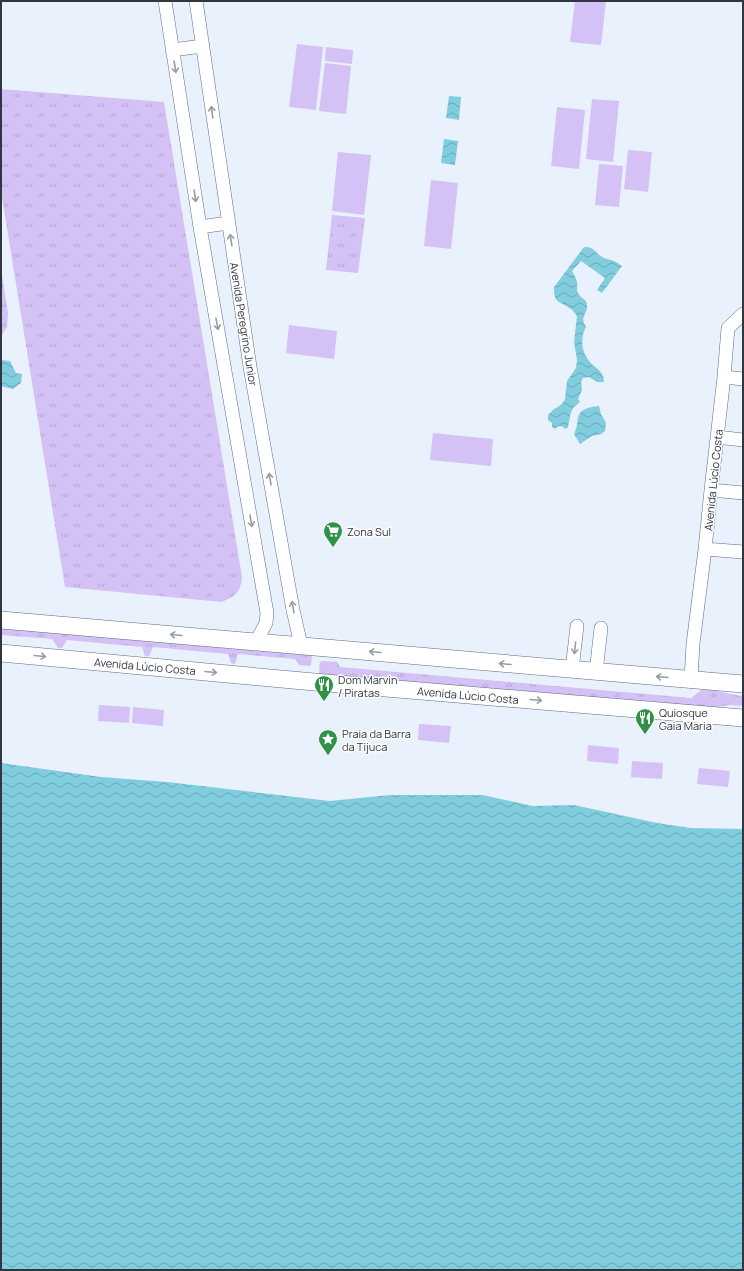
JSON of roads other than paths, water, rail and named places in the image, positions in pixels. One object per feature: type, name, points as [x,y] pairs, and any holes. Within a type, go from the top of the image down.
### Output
[{"type":"main road","points":[[1,620],[743,684]]},
{"type":"main road","name":"Avenida Lúcio Costa","points":[[1,653],[330,683],[742,717]]},
{"type":"street","points":[[164,1],[200,227],[267,613],[266,623],[256,642]]},
{"type":"street","name":"Avenida Peregrino Junior","points":[[196,1],[253,382],[293,610],[301,645]]},
{"type":"street","points":[[172,50],[203,46]]},
{"type":"street","points":[[200,227],[228,223]]},
{"type":"street","name":"Avenida Lúcio Costa","points":[[691,679],[693,644],[705,549],[728,328],[743,314]]},
{"type":"street","points":[[724,377],[743,379]]},
{"type":"street","points":[[717,437],[743,440]]},
{"type":"street","points":[[711,490],[743,493]]},
{"type":"street","points":[[705,549],[743,552]]},
{"type":"street","points":[[572,670],[577,626]]},
{"type":"street","points":[[596,672],[601,628]]},
{"type":"water","points":[[449,96],[461,97],[459,120],[446,118]]},
{"type":"water","points":[[444,139],[458,141],[455,165],[441,163]]},
{"type":"water","points":[[584,247],[593,249],[604,258],[616,262],[622,266],[602,293],[597,290],[605,278],[581,261],[572,271],[577,284],[577,292],[586,301],[587,305],[583,320],[586,327],[582,340],[583,349],[590,362],[603,375],[604,382],[597,382],[589,377],[583,378],[581,382],[582,390],[578,399],[580,402],[572,410],[568,427],[566,429],[559,426],[555,429],[552,427],[552,423],[548,420],[548,415],[562,404],[565,399],[567,381],[576,368],[577,360],[574,342],[577,316],[572,310],[556,299],[554,287]]},
{"type":"water","points":[[1,360],[10,361],[16,373],[22,374],[21,383],[13,389],[1,386]]},
{"type":"water","points":[[599,406],[606,423],[605,431],[601,434],[592,436],[580,444],[574,434],[579,415],[583,410]]},
{"type":"water","points":[[1,763],[101,777],[167,782],[330,801],[390,795],[482,795],[533,806],[574,805],[657,823],[691,828],[743,829],[743,1270],[1,1270]]},
{"type":"place","name":"Zona Sul","points":[[333,548]]},
{"type":"place","name":"Dom Marvin / Piratas","points":[[324,702]]},
{"type":"place","name":"Quiosque Gaia Maria","points":[[645,735]]},
{"type":"place","name":"Praia da Barra da Tijuca","points":[[328,756]]}]
